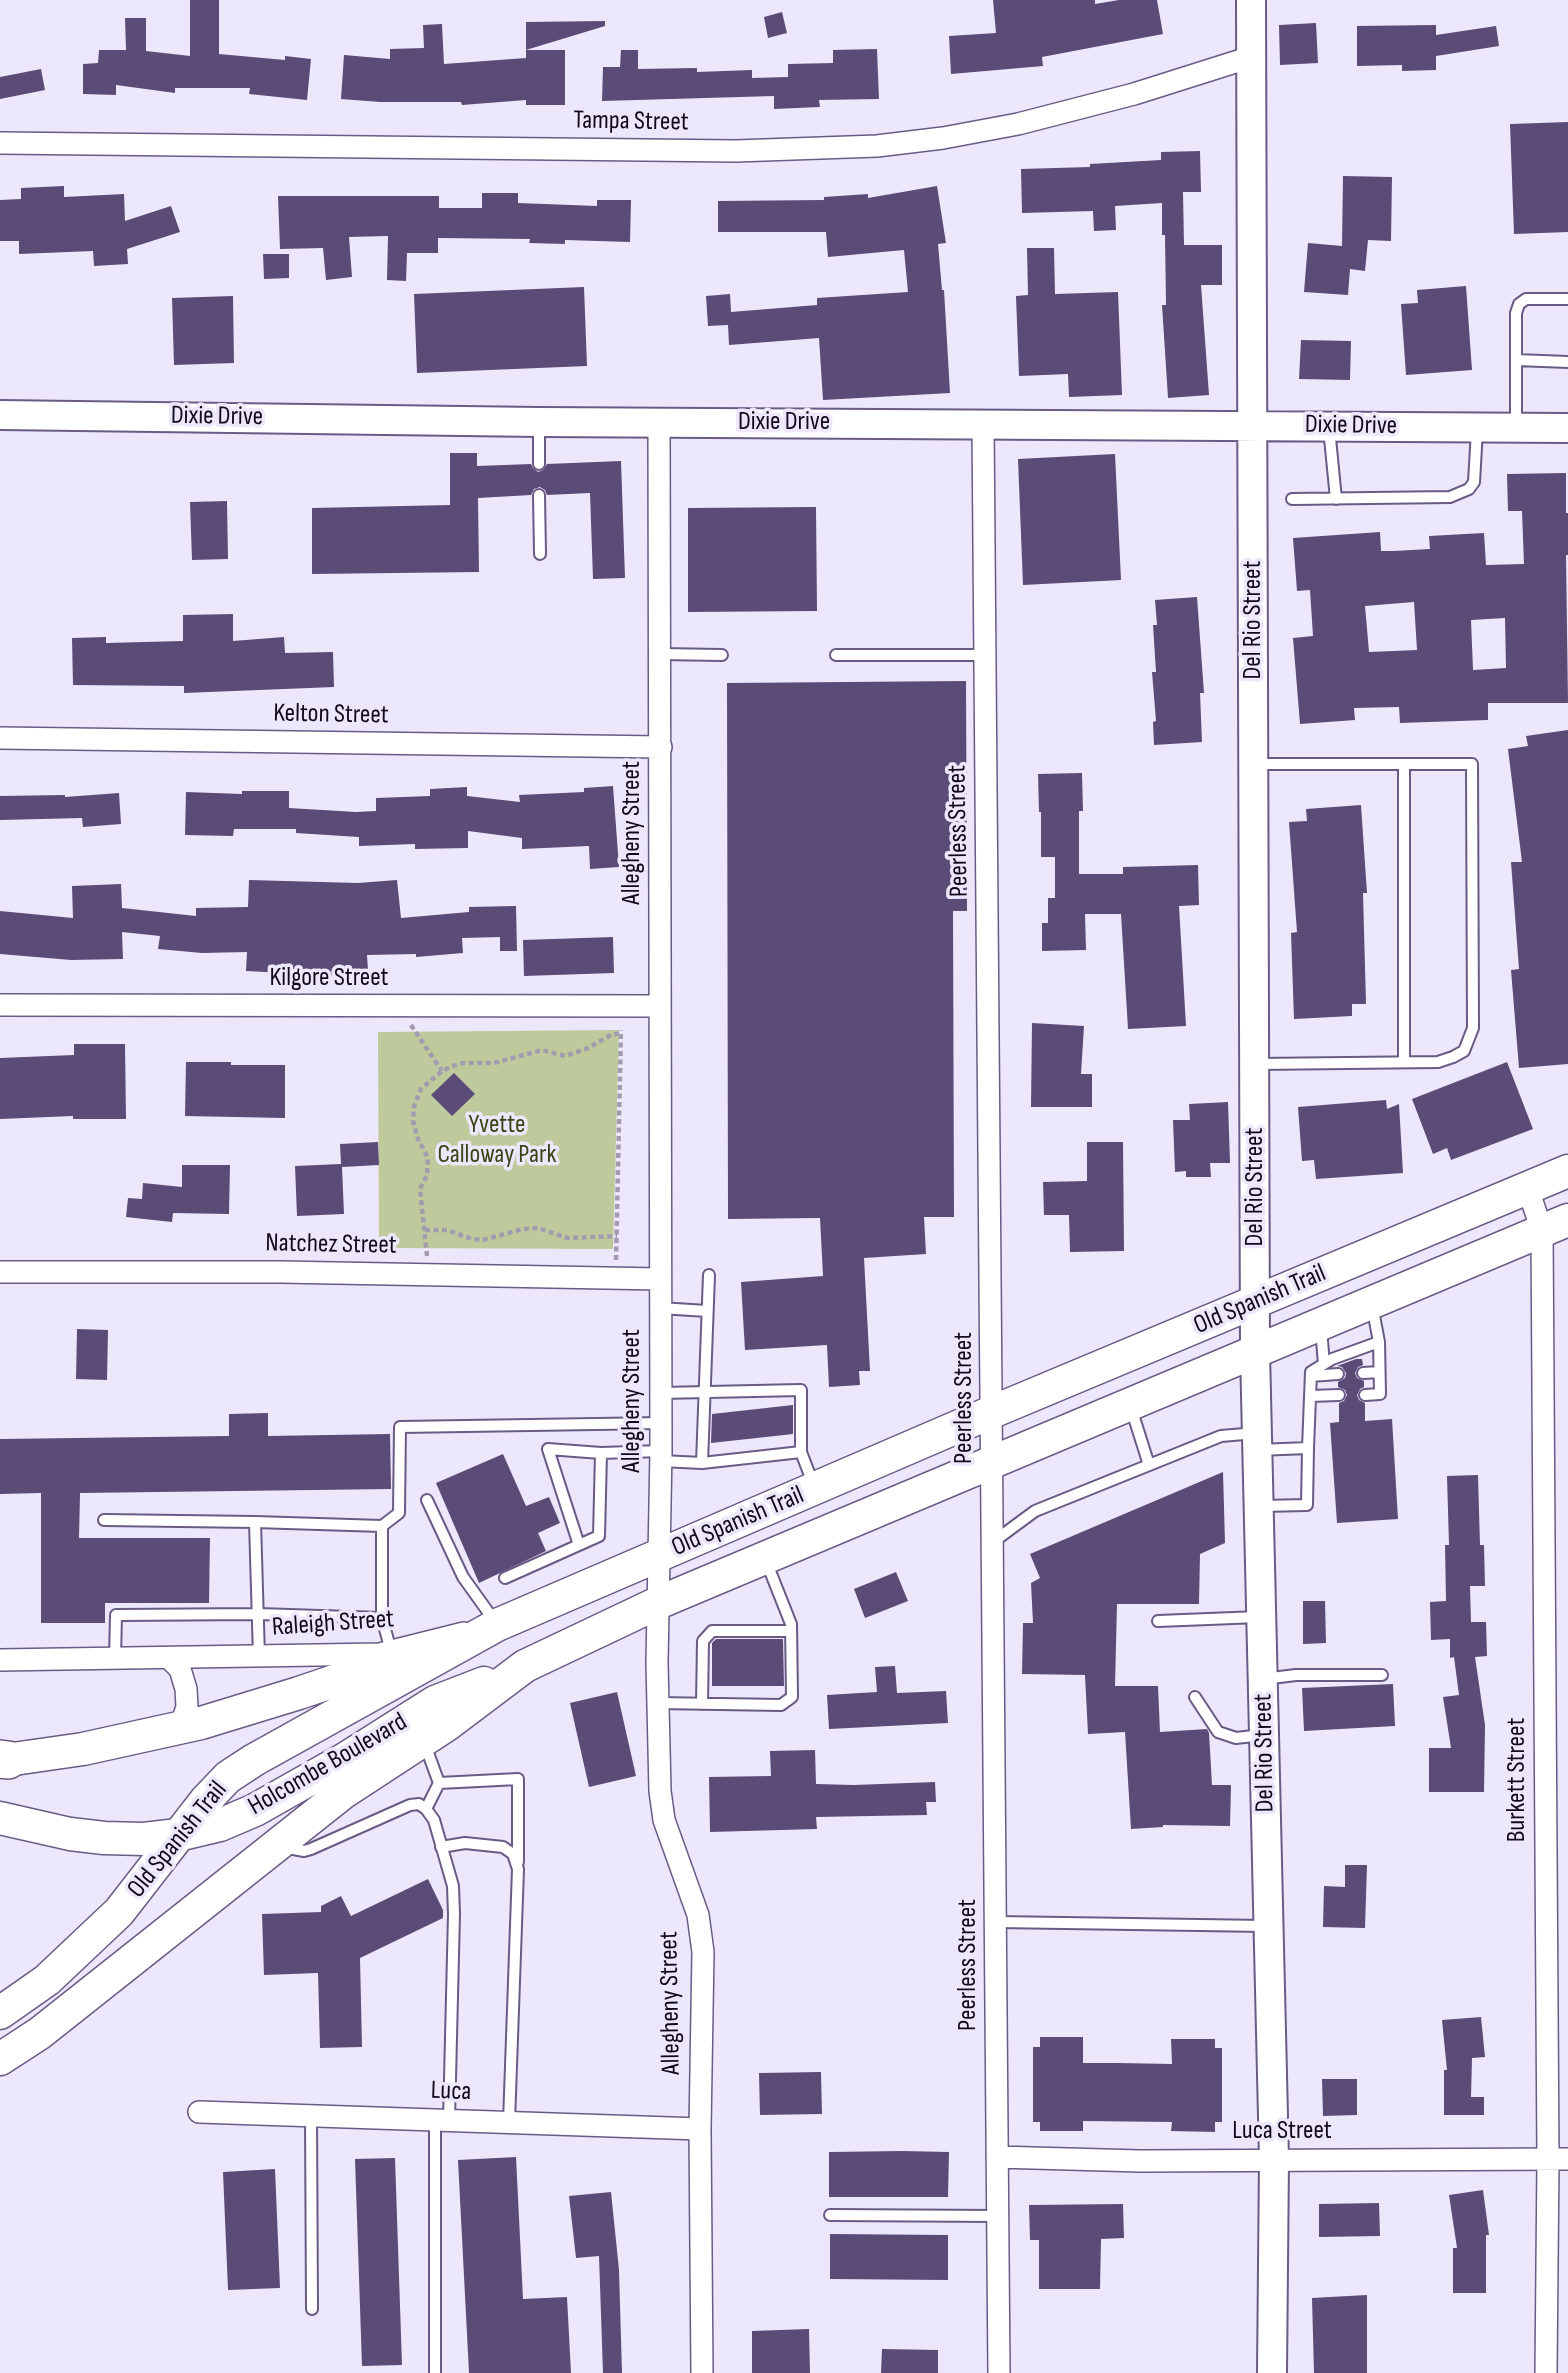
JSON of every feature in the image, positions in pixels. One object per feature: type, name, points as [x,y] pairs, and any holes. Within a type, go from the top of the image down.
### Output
[{"type":"main road","name":"Old Spanish Trail","points":[[0,2013],[47,1980],[120,1912],[206,1800],[228,1777],[497,1625],[992,1412],[1568,1171]]},
{"type":"main road","name":"Old Spanish Trail","points":[[0,2059],[40,2034],[344,1792],[423,1740],[525,1666],[660,1602],[1555,1225]]},
{"type":"main road","points":[[3,1760],[83,1749],[180,1728],[299,1693],[497,1625]]},
{"type":"main road","name":"Holcombe Boulevard","points":[[0,1818],[70,1834],[104,1838],[144,1839],[178,1835],[220,1825],[254,1810],[345,1759],[435,1702],[525,1666]]},
{"type":"street","name":"Del Rio Street","points":[[1251,0],[1250,293],[1254,764],[1268,1064],[1255,1302],[1255,1352],[1274,2159],[1272,2373]]},
{"type":"street","name":"Tampa Street","points":[[0,143],[736,151],[877,146],[943,138],[1017,124],[1134,94],[1251,57]]},
{"type":"street","name":"Dixie Drive","points":[[0,415],[539,422],[1568,428]]},
{"type":"street","name":"Allegheny Street","points":[[659,421],[661,1456],[658,1703],[660,1791],[664,1820],[698,1915],[703,1952],[700,2129],[702,2373]]},
{"type":"street","name":"Peerless Street","points":[[983,423],[999,2373]]},
{"type":"street","name":"Kelton Street","points":[[0,738],[661,747]]},
{"type":"street","name":"Kilgore Street","points":[[0,1005],[659,1006]]},
{"type":"street","name":"Burkett Street","points":[[1528,1189],[1555,1225],[1558,2159],[1546,2373]]},
{"type":"street","name":"Natchez Street","points":[[0,1272],[660,1279]]},
{"type":"street","name":"Raleigh Street","points":[[0,1660],[380,1654],[497,1625]]},
{"type":"street","points":[[169,1658],[180,1670],[186,1689],[187,1707],[180,1728]]},
{"type":"street","name":"Luca","points":[[200,2112],[700,2129]]},
{"type":"street","name":"Luca Street","points":[[997,2157],[1140,2161],[1558,2159]]},
{"type":"lane","points":[[1516,427],[1516,313],[1519,304],[1526,299],[1568,299]]},
{"type":"lane","points":[[1516,360],[1568,362]]},
{"type":"lane","points":[[539,422],[540,464]]},
{"type":"lane","points":[[1328,426],[1336,499]]},
{"type":"lane","points":[[1292,499],[1450,497],[1462,493],[1474,482],[1477,427]]},
{"type":"lane","points":[[539,495],[540,554]]},
{"type":"lane","points":[[660,654],[722,654]]},
{"type":"lane","points":[[836,655],[986,655]]},
{"type":"lane","points":[[1254,764],[1472,764],[1473,1028],[1464,1051],[1438,1062],[1268,1064]]},
{"type":"lane","points":[[1404,764],[1404,1062]]},
{"type":"lane","points":[[702,1464],[709,1275]]},
{"type":"lane","points":[[1365,1395],[1380,1394],[1378,1342],[1371,1303]]},
{"type":"lane","points":[[660,1308],[707,1311]]},
{"type":"lane","points":[[1321,1324],[1324,1364]]},
{"type":"lane","points":[[1259,1506],[1307,1504],[1311,1372],[1378,1342]]},
{"type":"lane","points":[[1363,1373],[1379,1372]]},
{"type":"lane","points":[[1311,1376],[1338,1374]]},
{"type":"lane","points":[[661,1393],[801,1390],[801,1452],[814,1489]]},
{"type":"lane","points":[[1310,1396],[1339,1395]]},
{"type":"lane","points":[[1130,1405],[1149,1465]]},
{"type":"lane","points":[[104,1520],[382,1525],[399,1513],[400,1427],[661,1423]]},
{"type":"lane","points":[[993,1542],[1035,1511],[1221,1436],[1308,1448]]},
{"type":"lane","points":[[579,1545],[548,1449],[661,1456],[702,1464],[801,1452]]},
{"type":"lane","points":[[505,1578],[599,1536],[601,1453]]},
{"type":"lane","points":[[426,1500],[463,1577],[497,1625]]},
{"type":"lane","points":[[256,1522],[259,1657]]},
{"type":"lane","points":[[382,1525],[382,1618],[391,1651]]},
{"type":"lane","points":[[658,1703],[781,1705],[792,1697],[791,1624],[765,1558]]},
{"type":"lane","points":[[115,1658],[117,1615],[259,1614],[382,1618]]},
{"type":"lane","points":[[1158,1621],[1262,1616]]},
{"type":"lane","points":[[702,1704],[704,1641],[712,1631],[791,1631]]},
{"type":"lane","points":[[1263,1679],[1296,1675],[1382,1675]]},
{"type":"lane","points":[[1195,1697],[1218,1732],[1237,1738],[1264,1734]]},
{"type":"lane","points":[[423,1740],[439,1783],[426,1809]]},
{"type":"lane","points":[[439,1783],[518,1779],[518,1869],[509,2122]]},
{"type":"lane","points":[[277,1846],[304,1851],[410,1805],[419,1804],[434,1820],[453,1886],[454,1914],[442,2120],[435,2373]]},
{"type":"lane","points":[[441,1847],[465,1843],[503,1847],[513,1854],[518,1869]]},
{"type":"lane","points":[[996,1922],[1269,1926]]},
{"type":"lane","points":[[311,2116],[312,2309]]},
{"type":"lane","points":[[830,2215],[998,2216]]},
{"type":"path","points":[[406,1006],[408,1019],[442,1071]]},
{"type":"path","points":[[616,1278],[622,1006]]},
{"type":"path","points":[[426,1275],[425,1230],[420,1189],[427,1175],[428,1158],[418,1139],[413,1121],[414,1106],[421,1089],[442,1071],[463,1063],[494,1063],[542,1050],[565,1056],[621,1033]]},
{"type":"path","points":[[425,1230],[447,1230],[471,1239],[483,1240],[530,1229],[554,1232],[567,1238],[617,1236]]},
{"type":"green space","name":"Yvette Calloway Park","points":[[619,1030],[613,1249],[379,1248],[378,1032]]},
{"type":"building","points":[[190,0],[219,0],[219,54],[285,60],[285,56],[311,59],[307,100],[249,94],[250,88],[175,88],[175,93],[116,85],[116,95],[83,94],[83,64],[98,63],[99,50],[126,50],[125,18],[146,18],[146,51],[190,56]]},
{"type":"building","points":[[993,0],[1095,0],[1095,4],[1119,0],[1157,0],[1163,34],[1042,57],[1043,66],[951,74],[949,36],[996,33]]},
{"type":"building","points":[[782,12],[787,33],[768,38],[764,17]]},
{"type":"building","points":[[605,21],[605,26],[526,50],[526,22]]},
{"type":"building","points":[[1316,23],[1318,63],[1280,65],[1279,25]]},
{"type":"building","points":[[442,24],[444,64],[526,58],[526,50],[565,50],[565,105],[526,105],[526,100],[462,105],[461,102],[341,99],[344,55],[390,59],[390,49],[424,48],[423,25]]},
{"type":"building","points":[[1436,25],[1436,35],[1496,26],[1499,46],[1436,56],[1436,70],[1402,71],[1402,65],[1357,66],[1357,26]]},
{"type":"building","points":[[877,49],[879,99],[819,100],[820,107],[774,109],[774,96],[602,101],[603,67],[620,67],[621,50],[638,50],[638,69],[697,68],[697,72],[752,70],[752,78],[788,77],[788,64],[833,63],[833,50]]},
{"type":"building","points":[[41,69],[45,90],[0,99],[0,77]]},
{"type":"building","points":[[1568,122],[1568,232],[1514,234],[1510,124]]},
{"type":"building","points":[[1200,151],[1201,192],[1183,192],[1184,245],[1222,245],[1222,285],[1201,285],[1209,395],[1168,398],[1162,305],[1166,305],[1162,203],[1115,206],[1116,230],[1094,231],[1093,211],[1022,213],[1021,169],[1090,167],[1090,164],[1161,160],[1161,152]]},
{"type":"building","points":[[1343,176],[1392,177],[1391,241],[1368,240],[1365,271],[1350,269],[1348,295],[1304,292],[1308,243],[1342,246]]},
{"type":"building","points":[[64,186],[64,197],[124,194],[125,221],[171,206],[180,232],[127,249],[128,264],[94,266],[93,251],[19,254],[19,241],[0,241],[0,200],[21,199],[21,188]]},
{"type":"building","points":[[937,186],[946,243],[938,244],[944,290],[950,393],[823,400],[819,338],[729,345],[728,325],[708,326],[706,296],[730,294],[731,312],[817,305],[817,298],[908,292],[904,250],[828,257],[826,232],[718,232],[718,201],[824,200],[824,197],[868,194],[868,198]]},
{"type":"building","points":[[482,193],[518,193],[518,203],[597,206],[597,200],[631,200],[630,242],[565,240],[565,244],[529,243],[530,239],[438,238],[438,253],[407,253],[406,281],[387,280],[388,236],[349,237],[352,277],[326,280],[323,248],[280,249],[278,196],[439,196],[439,208],[482,208]]},
{"type":"building","points":[[1027,248],[1054,248],[1055,294],[1118,292],[1122,395],[1069,397],[1068,374],[1019,376],[1016,296],[1028,295]]},
{"type":"building","points":[[263,254],[289,254],[289,278],[264,279]]},
{"type":"building","points":[[1466,286],[1472,370],[1406,375],[1401,304],[1418,303],[1417,290]]},
{"type":"building","points":[[584,287],[587,366],[417,373],[414,294]]},
{"type":"building","points":[[233,296],[234,363],[174,365],[172,298]]},
{"type":"building","points":[[1301,340],[1351,341],[1350,380],[1299,379]]},
{"type":"building","points":[[450,453],[477,453],[477,466],[531,464],[538,472],[547,464],[621,461],[625,578],[593,579],[590,493],[547,495],[540,487],[534,489],[531,495],[478,498],[479,572],[312,574],[312,508],[450,505]]},
{"type":"building","points":[[1115,454],[1121,580],[1023,585],[1018,459]]},
{"type":"building","points":[[1566,473],[1568,703],[1488,703],[1488,720],[1400,723],[1399,707],[1354,708],[1355,720],[1300,724],[1293,638],[1313,636],[1310,590],[1297,591],[1293,538],[1380,532],[1381,551],[1394,551],[1430,549],[1429,536],[1484,533],[1486,565],[1524,564],[1522,511],[1508,511],[1507,474]],"holes":[[[1414,602],[1417,650],[1369,652],[1365,606]],[[1505,618],[1506,668],[1473,670],[1471,620]]]},
{"type":"building","points":[[227,501],[228,559],[192,560],[190,502]]},
{"type":"building","points":[[816,507],[817,611],[688,612],[688,508]]},
{"type":"building","points":[[1197,597],[1204,693],[1200,693],[1202,742],[1154,745],[1153,722],[1156,721],[1152,672],[1156,672],[1153,625],[1157,625],[1155,600]]},
{"type":"building","points":[[233,614],[233,641],[284,637],[285,653],[333,652],[334,687],[184,693],[184,686],[73,685],[72,638],[106,637],[106,643],[183,641],[183,615]]},
{"type":"building","points":[[966,681],[967,911],[953,911],[954,1217],[924,1217],[926,1254],[864,1258],[870,1371],[859,1371],[860,1385],[829,1387],[827,1345],[745,1350],[741,1282],[823,1276],[820,1218],[728,1219],[727,683]]},
{"type":"building","points":[[1568,730],[1568,1064],[1519,1068],[1511,970],[1519,969],[1511,862],[1522,862],[1508,749],[1528,746],[1526,736]]},
{"type":"building","points":[[1082,773],[1083,811],[1079,811],[1079,874],[1123,874],[1123,867],[1198,865],[1199,905],[1179,906],[1186,1026],[1128,1029],[1121,914],[1085,914],[1086,950],[1042,951],[1042,923],[1048,923],[1048,898],[1055,898],[1055,857],[1041,857],[1038,774]]},
{"type":"building","points":[[613,786],[619,867],[590,869],[589,846],[522,849],[522,838],[468,831],[468,848],[415,849],[415,844],[359,846],[359,837],[296,833],[296,829],[234,829],[233,836],[185,835],[186,792],[242,794],[242,791],[289,791],[289,808],[356,812],[376,811],[376,798],[430,796],[430,789],[467,787],[467,796],[520,802],[519,795],[584,792],[584,788]]},
{"type":"building","points":[[119,793],[121,824],[83,827],[82,818],[0,820],[0,796],[65,797]]},
{"type":"building","points":[[1361,805],[1367,893],[1363,893],[1366,1004],[1352,1004],[1352,1016],[1294,1019],[1291,933],[1297,932],[1289,822],[1307,821],[1306,809]]},
{"type":"building","points":[[249,880],[358,883],[397,880],[401,918],[469,912],[469,907],[516,906],[517,951],[500,951],[500,937],[462,938],[463,953],[416,957],[416,954],[367,955],[368,970],[342,970],[342,976],[246,971],[247,952],[202,953],[158,949],[160,936],[122,932],[123,959],[71,960],[0,954],[0,911],[73,918],[72,886],[121,884],[122,908],[196,916],[196,908],[248,907]]},
{"type":"building","points":[[613,937],[614,973],[524,976],[523,940]]},
{"type":"building","points":[[1032,1023],[1084,1026],[1081,1074],[1092,1074],[1092,1107],[1031,1107]]},
{"type":"building","points":[[74,1044],[125,1044],[126,1119],[73,1119],[73,1116],[0,1119],[0,1058],[74,1055]]},
{"type":"building","points":[[186,1062],[285,1065],[285,1118],[185,1116]]},
{"type":"building","points":[[1507,1062],[1533,1129],[1451,1160],[1447,1148],[1433,1154],[1412,1099]]},
{"type":"building","points":[[454,1073],[475,1094],[452,1116],[431,1095]]},
{"type":"building","points":[[1386,1100],[1387,1109],[1399,1104],[1403,1173],[1316,1179],[1314,1160],[1302,1161],[1298,1107]]},
{"type":"building","points":[[1228,1102],[1230,1163],[1210,1163],[1211,1177],[1186,1177],[1186,1171],[1175,1172],[1173,1120],[1190,1120],[1189,1104]]},
{"type":"building","points":[[378,1142],[379,1165],[342,1167],[344,1214],[297,1216],[295,1166],[341,1164],[340,1144]]},
{"type":"building","points":[[1087,1142],[1123,1142],[1124,1251],[1070,1252],[1069,1215],[1044,1215],[1043,1182],[1087,1181]]},
{"type":"building","points":[[182,1165],[230,1165],[229,1214],[173,1213],[172,1222],[126,1217],[128,1198],[142,1199],[143,1183],[182,1187]]},
{"type":"building","points":[[77,1329],[108,1330],[107,1380],[76,1379]]},
{"type":"building","points":[[1362,1359],[1363,1365],[1358,1367],[1355,1373],[1357,1378],[1364,1381],[1364,1387],[1357,1395],[1359,1400],[1365,1403],[1365,1421],[1392,1419],[1398,1519],[1337,1523],[1330,1423],[1339,1422],[1339,1403],[1344,1401],[1347,1395],[1345,1390],[1338,1387],[1338,1382],[1345,1378],[1346,1373],[1342,1367],[1337,1366]]},
{"type":"building","points":[[793,1405],[793,1434],[711,1443],[712,1414]]},
{"type":"building","points":[[268,1413],[268,1436],[390,1434],[391,1489],[80,1493],[79,1538],[210,1538],[209,1603],[105,1603],[105,1623],[41,1623],[41,1493],[0,1494],[0,1439],[229,1436],[229,1414]]},
{"type":"building","points":[[503,1454],[526,1506],[549,1497],[560,1523],[538,1533],[546,1551],[479,1583],[436,1483]]},
{"type":"building","points":[[1223,1472],[1225,1543],[1200,1554],[1199,1604],[1117,1604],[1115,1686],[1158,1686],[1160,1732],[1207,1729],[1212,1785],[1231,1785],[1230,1826],[1163,1825],[1131,1829],[1125,1732],[1088,1734],[1085,1675],[1022,1674],[1023,1623],[1033,1623],[1031,1583],[1040,1578],[1030,1554]]},
{"type":"building","points":[[1478,1475],[1480,1545],[1484,1545],[1485,1586],[1470,1586],[1471,1622],[1486,1622],[1487,1656],[1475,1657],[1485,1725],[1484,1792],[1429,1792],[1429,1748],[1451,1748],[1443,1697],[1459,1695],[1454,1657],[1450,1658],[1450,1639],[1431,1640],[1430,1602],[1446,1601],[1445,1545],[1449,1545],[1447,1476]]},
{"type":"building","points":[[896,1572],[908,1601],[865,1618],[854,1589]]},
{"type":"building","points":[[1303,1601],[1325,1601],[1326,1643],[1303,1644]]},
{"type":"building","points":[[716,1639],[783,1639],[784,1686],[712,1686],[712,1643]]},
{"type":"building","points":[[895,1666],[897,1693],[946,1691],[948,1723],[829,1729],[827,1695],[877,1692],[875,1667]]},
{"type":"building","points":[[1393,1684],[1395,1726],[1304,1731],[1302,1688]]},
{"type":"building","points":[[617,1692],[636,1776],[589,1787],[570,1703]]},
{"type":"building","points":[[815,1750],[816,1784],[935,1782],[936,1802],[926,1802],[927,1815],[816,1817],[817,1829],[710,1832],[709,1777],[771,1776],[770,1751]]},
{"type":"building","points":[[1345,1865],[1367,1865],[1365,1928],[1323,1927],[1324,1886],[1345,1887]]},
{"type":"building","points":[[428,1879],[443,1910],[443,1918],[360,1958],[362,2047],[320,2048],[318,1973],[264,1975],[262,1914],[321,1912],[321,1906],[341,1896],[351,1916]]},
{"type":"building","points":[[1481,2017],[1485,2057],[1472,2058],[1471,2097],[1484,2097],[1484,2115],[1444,2115],[1444,2070],[1447,2070],[1442,2020]]},
{"type":"building","points":[[1040,2037],[1083,2037],[1083,2063],[1172,2064],[1171,2039],[1215,2039],[1215,2048],[1222,2048],[1222,2122],[1215,2122],[1215,2132],[1171,2131],[1172,2122],[1083,2121],[1083,2131],[1040,2131],[1040,2122],[1033,2122],[1033,2047],[1040,2047]]},
{"type":"building","points":[[821,2072],[822,2114],[760,2115],[759,2073]]},
{"type":"building","points":[[1322,2079],[1357,2079],[1357,2115],[1323,2116]]},
{"type":"building","points":[[829,2152],[949,2152],[948,2197],[829,2197]]},
{"type":"building","points":[[516,2157],[523,2299],[567,2297],[571,2373],[469,2373],[458,2160]]},
{"type":"building","points":[[395,2158],[402,2365],[362,2366],[355,2159]]},
{"type":"building","points":[[275,2169],[280,2288],[228,2290],[223,2172]]},
{"type":"building","points":[[1483,2190],[1489,2235],[1486,2235],[1486,2293],[1453,2293],[1453,2248],[1457,2248],[1449,2195]]},
{"type":"building","points":[[611,2192],[619,2270],[622,2373],[603,2373],[599,2256],[576,2258],[569,2196]]},
{"type":"building","points":[[1379,2203],[1380,2236],[1319,2237],[1319,2204]]},
{"type":"building","points":[[1123,2204],[1124,2238],[1101,2239],[1100,2289],[1039,2289],[1039,2240],[1030,2240],[1029,2205]]},
{"type":"building","points":[[830,2234],[948,2235],[948,2280],[830,2279]]},
{"type":"building","points":[[1367,2295],[1367,2373],[1314,2373],[1312,2298]]},
{"type":"building","points":[[809,2329],[810,2373],[752,2373],[752,2331]]},
{"type":"building","points":[[882,2349],[938,2350],[938,2373],[881,2373]]}]
